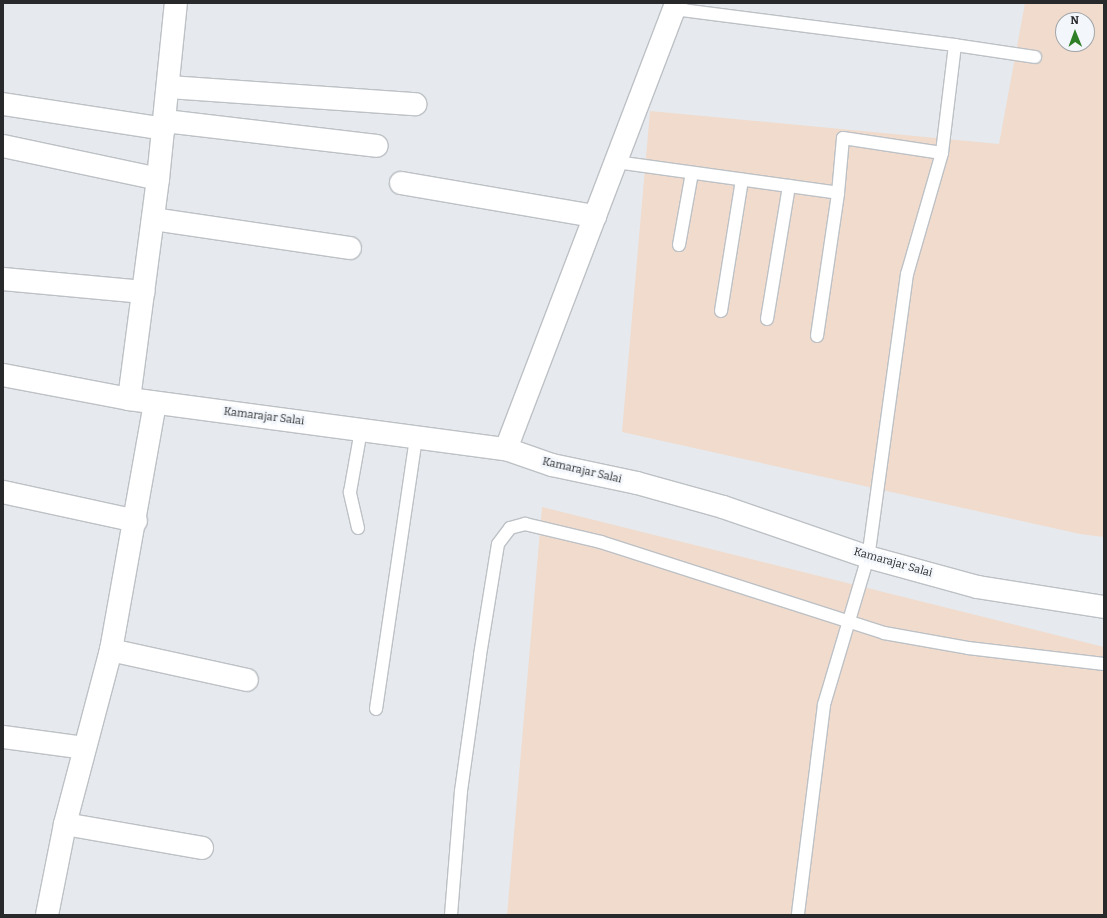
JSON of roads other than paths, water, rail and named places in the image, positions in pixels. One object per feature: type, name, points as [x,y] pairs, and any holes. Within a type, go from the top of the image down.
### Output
[{"type":"street","points":[[129,399],[169,87],[176,3]]},
{"type":"street","points":[[506,449],[675,6]]},
{"type":"street","points":[[169,87],[415,104]]},
{"type":"street","points":[[3,104],[164,125],[378,146]]},
{"type":"street","points":[[3,146],[158,178]]},
{"type":"street","points":[[402,183],[595,216]]},
{"type":"street","points":[[153,219],[350,248]]},
{"type":"street","points":[[3,279],[143,292]]},
{"type":"street","name":"Kamarajar Salai","points":[[3,375],[155,403],[506,449],[552,465],[638,483],[723,507],[868,557],[978,587],[1104,607]]},
{"type":"street","points":[[47,915],[65,824],[111,650],[136,521],[155,403]]},
{"type":"street","points":[[3,492],[136,521]]},
{"type":"street","points":[[111,650],[247,680]]},
{"type":"street","points":[[3,737],[84,748]]},
{"type":"street","points":[[65,824],[202,848]]},
{"type":"lane","points":[[675,6],[1035,57]]},
{"type":"lane","points":[[798,915],[824,705],[868,557],[907,274],[942,153],[955,45]]},
{"type":"lane","points":[[817,336],[838,193],[843,138],[942,153]]},
{"type":"lane","points":[[616,162],[838,193]]},
{"type":"lane","points":[[679,246],[692,173]]},
{"type":"lane","points":[[721,311],[742,180]]},
{"type":"lane","points":[[767,319],[789,186]]},
{"type":"lane","points":[[358,528],[350,492],[361,430]]},
{"type":"lane","points":[[376,709],[416,437]]},
{"type":"lane","points":[[451,915],[461,791],[480,655],[498,544],[510,528],[525,524],[601,542],[884,634],[968,648],[1104,664]]}]
